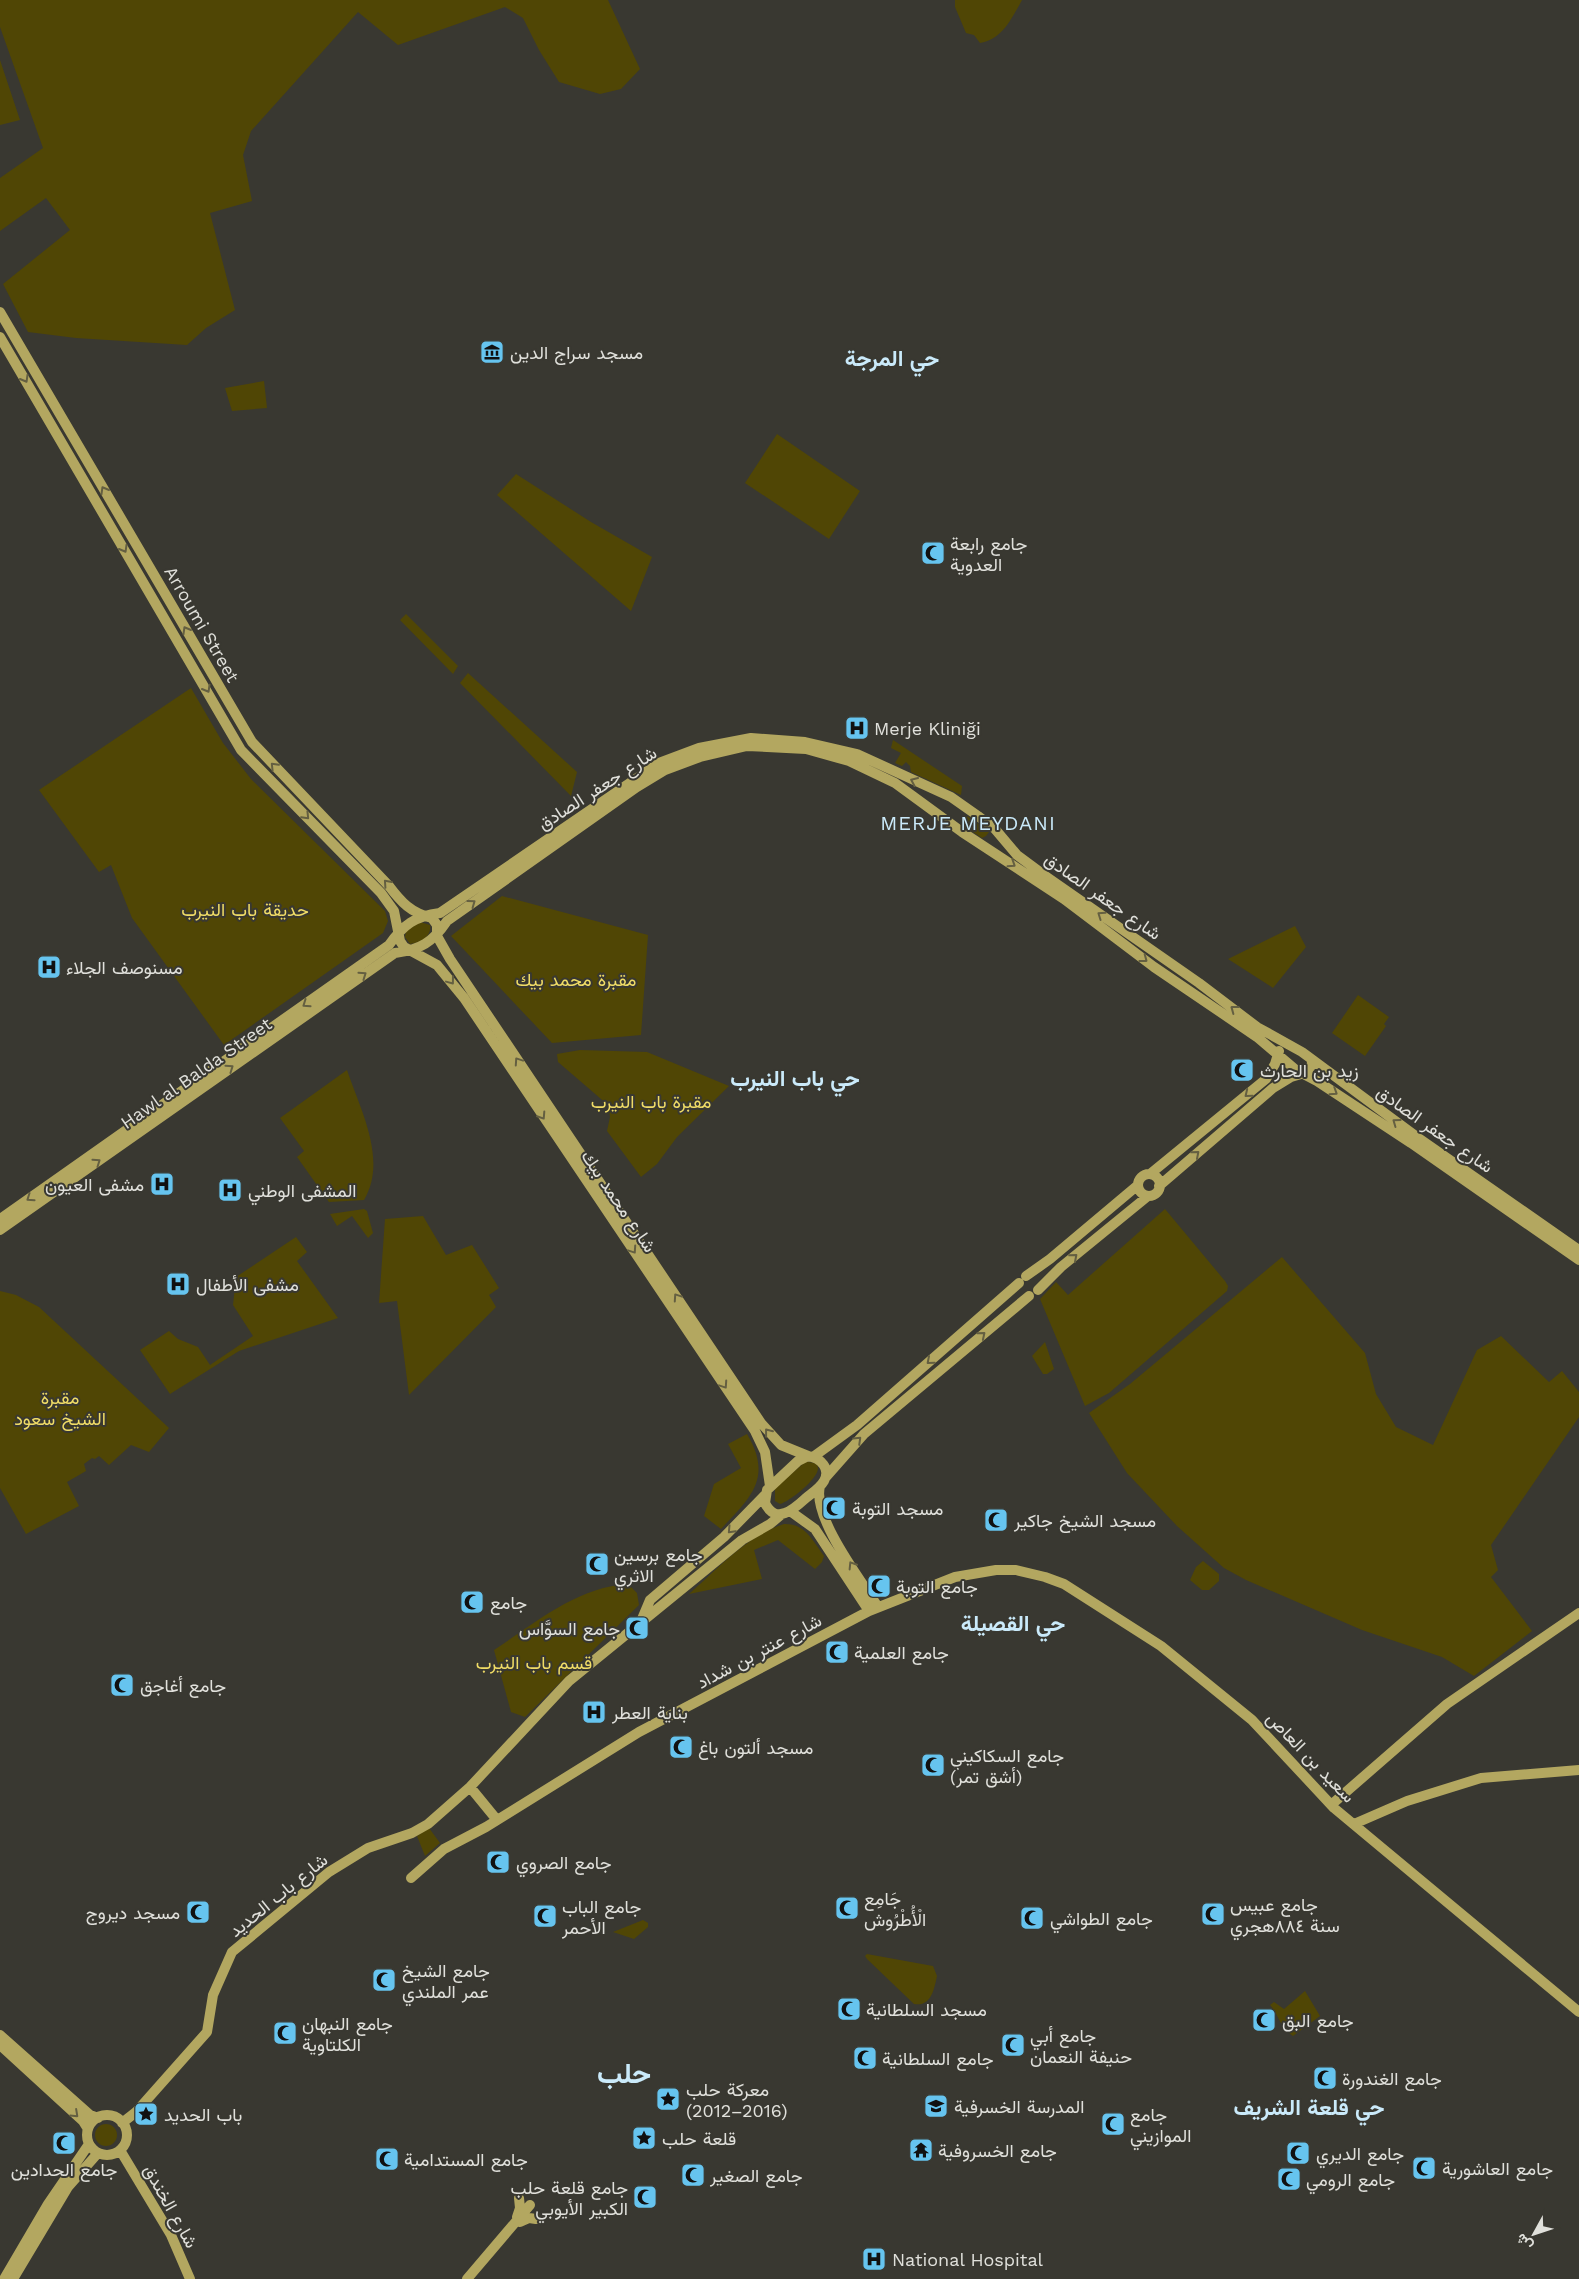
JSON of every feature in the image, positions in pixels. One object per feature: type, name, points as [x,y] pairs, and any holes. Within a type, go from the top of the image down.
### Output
[{"type":"main road","name":"Arroumi Street","points":[[0,312],[252,742],[389,886],[404,905],[422,916]]},
{"type":"main road","name":"Arroumi Street","points":[[0,337],[242,750],[381,893],[394,911],[399,931]]},
{"type":"main road","name":"شارع جعفر الصادق","points":[[422,916],[440,913],[659,763],[699,748],[751,738],[805,742],[857,754],[951,797],[970,809],[999,834],[1017,855],[1044,875],[1199,983],[1261,1030],[1288,1044],[1313,1061],[1579,1250]]},
{"type":"main road","name":"شارع جعفر الصادق","points":[[437,936],[447,921],[574,830],[665,770],[700,757],[747,746],[806,749],[849,761],[895,783],[986,848],[1064,899],[1154,967],[1257,1037],[1303,1074],[1411,1143],[1579,1260]]},
{"type":"main road","points":[[939,815],[937,800],[941,797],[951,797]]},
{"type":"main road","points":[[986,848],[994,846],[999,834]]},
{"type":"main road","points":[[422,916],[432,918],[437,925],[437,936],[414,951],[404,947],[400,941],[399,931],[422,916]]},
{"type":"main road","name":"Hawl al Balda Street","points":[[0,1219],[388,946],[399,931]]},
{"type":"main road","name":"شارع محمد بيك","points":[[437,936],[486,1014],[761,1423],[781,1445],[811,1457]]},
{"type":"main road","name":"Hawl al Balda Street","points":[[0,1230],[395,953],[414,951]]},
{"type":"main road","name":"شارع محمد بيك","points":[[414,951],[443,971],[464,998],[755,1431],[765,1452],[768,1490]]},
{"type":"main road","points":[[642,1619],[650,1600],[724,1537],[798,1461],[811,1457],[851,1429],[1023,1280],[1138,1185],[1143,1175],[1150,1174],[1266,1079],[1272,1072],[1278,1054],[1288,1044]]},
{"type":"main road","points":[[1023,1280],[1021,1293],[1029,1296],[1038,1290],[1068,1261],[1148,1196],[1156,1193],[1160,1186],[1273,1088],[1291,1077],[1310,1070],[1313,1061]]},
{"type":"main road","points":[[1150,1174],[1156,1177],[1160,1186]]},
{"type":"main road","points":[[1138,1185],[1142,1193],[1148,1196]]},
{"type":"main road","points":[[1023,1280],[1033,1277],[1038,1281],[1038,1290]]},
{"type":"main road","name":"شارع باب الحديد","points":[[122,2123],[136,2112],[206,2032],[212,1995],[232,1952],[329,1872],[368,1848],[428,1824],[470,1787],[569,1681],[642,1619],[742,1540],[786,1513],[820,1486],[853,1445],[1029,1296]]},
{"type":"main road","points":[[908,1379],[915,1383],[917,1390]]},
{"type":"main road","points":[[897,1390],[898,1397],[905,1400]]},
{"type":"main road","points":[[811,1457],[824,1464],[826,1477]]},
{"type":"main road","points":[[820,1486],[818,1500],[824,1519],[873,1609]]},
{"type":"main road","points":[[768,1490],[767,1507],[773,1513],[786,1513],[815,1529],[873,1609]]},
{"type":"main road","name":"شارع عنتر بن شداد","points":[[411,1878],[444,1849],[498,1820],[639,1732],[873,1609],[941,1580],[996,1570]]},
{"type":"main road","name":"سعيد بن العاص","points":[[996,1570],[1036,1574],[1064,1584],[1161,1646],[1252,1720],[1331,1805],[1579,2012]]},
{"type":"main road","points":[[1331,1805],[1446,1704],[1579,1612]]},
{"type":"main road","points":[[1354,1824],[1407,1802],[1481,1778],[1579,1770]]},
{"type":"main road","points":[[470,1787],[498,1820]]},
{"type":"main road","points":[[0,2035],[90,2115],[98,2118],[108,2116],[122,2123],[126,2140],[120,2150],[110,2155],[98,2153],[89,2144]]},
{"type":"main road","points":[[0,2045],[82,2121],[88,2130],[89,2144],[48,2204],[4,2279]]},
{"type":"main road","points":[[88,2130],[98,2118]]},
{"type":"main road","name":"شارع الخندق","points":[[120,2150],[178,2248],[190,2279]]},
{"type":"main road","points":[[13,2279],[68,2187],[98,2153]]},
{"type":"main road","points":[[476,2279],[518,2221],[519,2198]]},
{"type":"main road","points":[[467,2279],[531,2206]]},
{"type":"main road","points":[[518,2221],[529,2218],[536,2219]]},
{"type":"green space","points":[[0,0],[608,0],[640,69],[621,89],[600,94],[559,82],[539,50],[523,18],[505,7],[398,45],[358,12],[251,131],[243,155],[252,201],[210,213],[235,310],[206,328],[187,345],[76,338],[28,332],[3,284],[70,230],[46,198],[0,231],[0,178],[43,148],[0,27]]},
{"type":"green space","points":[[955,0],[1022,0],[1006,27],[994,38],[980,43],[974,35],[966,33],[955,7]]},
{"type":"green space","points":[[0,60],[20,120],[0,125]]},
{"type":"green space","points":[[264,381],[267,408],[232,411],[225,388]]},
{"type":"green space","points":[[777,434],[860,491],[829,539],[745,483]]},
{"type":"green space","points":[[516,474],[591,522],[652,557],[631,611],[497,495]]},
{"type":"green space","points":[[406,614],[458,666],[453,674],[400,620]]},
{"type":"green space","points":[[468,673],[577,772],[571,796],[460,683]]},
{"type":"green space","name":"حديقة باب النيرب","points":[[191,688],[223,743],[251,779],[385,911],[388,921],[383,933],[224,1045],[132,918],[111,865],[99,872],[39,790]]},
{"type":"green space","points":[[893,740],[962,786],[961,795],[911,772],[910,766],[906,762],[902,766],[895,763],[901,753],[891,748]]},
{"type":"green space","points":[[967,816],[989,832],[986,836],[982,838],[961,824]]},
{"type":"green space","name":"مقبرة محمد بيك","points":[[502,896],[648,935],[641,1035],[552,1043],[451,936]]},
{"type":"green space","points":[[420,922],[430,925],[429,932],[422,940],[410,944],[405,937],[406,931]]},
{"type":"green space","points":[[1295,926],[1306,947],[1273,988],[1228,959]]},
{"type":"green space","points":[[1358,995],[1389,1017],[1384,1024],[1386,1026],[1365,1056],[1332,1033]]},
{"type":"green space","name":"مقبرة باب النيرب","points":[[580,1050],[647,1052],[729,1086],[677,1137],[657,1164],[641,1177],[607,1131],[610,1117],[608,1105],[558,1062],[557,1054]]},
{"type":"green space","points":[[347,1070],[364,1118],[373,1152],[371,1185],[364,1200],[329,1202],[297,1157],[304,1151],[280,1118]]},
{"type":"green space","points":[[364,1209],[367,1211],[373,1233],[368,1238],[352,1216],[337,1226],[330,1214]]},
{"type":"green space","points":[[1165,1209],[1225,1281],[1228,1286],[1227,1291],[1109,1393],[1085,1406],[1040,1299],[1056,1282],[1068,1295]]},
{"type":"green space","points":[[423,1216],[446,1255],[472,1245],[499,1288],[489,1295],[496,1307],[409,1395],[397,1301],[379,1303],[385,1219]]},
{"type":"green space","points":[[296,1237],[307,1252],[297,1261],[338,1318],[239,1351],[170,1394],[140,1350],[169,1331],[178,1339],[198,1347],[210,1365],[253,1336],[233,1305],[236,1277]]},
{"type":"green space","points":[[1282,1257],[1365,1353],[1376,1394],[1396,1427],[1433,1445],[1477,1350],[1501,1336],[1549,1382],[1562,1371],[1579,1392],[1579,1417],[1491,1545],[1498,1570],[1491,1577],[1532,1631],[1474,1676],[1442,1657],[1362,1630],[1246,1580],[1224,1568],[1177,1526],[1127,1473],[1089,1413],[1130,1384]]},
{"type":"green space","name":"مقبرة الشيخ سعود","points":[[0,1291],[16,1295],[39,1307],[169,1428],[149,1452],[131,1445],[109,1465],[99,1456],[95,1459],[92,1458],[84,1464],[86,1471],[67,1482],[79,1506],[26,1534],[0,1488]]},
{"type":"green space","points":[[1045,1342],[1054,1369],[1047,1374],[1043,1374],[1032,1356]]},
{"type":"green space","points":[[747,1434],[755,1449],[758,1463],[758,1475],[755,1486],[741,1507],[721,1529],[704,1516],[714,1484],[741,1468],[728,1444]]},
{"type":"green space","points":[[805,1462],[815,1463],[818,1468],[810,1482],[786,1501],[780,1504],[775,1501],[775,1488]]},
{"type":"green space","points":[[784,1524],[798,1526],[808,1534],[824,1556],[822,1562],[815,1569],[778,1540],[754,1550],[762,1579],[689,1594],[757,1536]]},
{"type":"green space","points":[[1203,1561],[1219,1574],[1219,1581],[1209,1590],[1202,1590],[1190,1580],[1196,1567]]},
{"type":"green space","name":"قسم باب النيرب","points":[[628,1584],[637,1593],[639,1605],[525,1717],[511,1712],[494,1650],[541,1618],[574,1599],[609,1587]]},
{"type":"green space","points":[[429,1828],[440,1843],[425,1856],[417,1836]]},
{"type":"green space","points":[[643,1920],[648,1923],[648,1927],[634,1939],[613,1932]]},
{"type":"green space","points":[[867,1954],[933,1966],[937,1976],[931,1996],[924,2003],[914,2004],[867,1959],[865,1956]]},
{"type":"green space","points":[[1305,1991],[1320,2016],[1293,2036],[1282,2025],[1270,2005],[1274,2002],[1284,2009]]},
{"type":"green space","points":[[102,2124],[110,2124],[117,2131],[117,2139],[110,2146],[102,2146],[95,2139],[95,2131]]},
{"type":"place","name":"مسجد سراج الدين","points":[[492,352]]},
{"type":"place","name":"جامع رابعة العدوية","points":[[933,553]]},
{"type":"place","name":"Merje Kliniği","points":[[857,728]]},
{"type":"place","name":"مسنوصف الجلاء","points":[[49,967]]},
{"type":"place","name":"زيد بن الحارث","points":[[1242,1070]]},
{"type":"place","name":"مشفى العيون","points":[[162,1184]]},
{"type":"place","name":"المشفى الوطني","points":[[230,1190]]},
{"type":"place","name":"مشفى الأطفال","points":[[178,1284]]},
{"type":"place","name":"مسجد التوبة","points":[[834,1508]]},
{"type":"place","name":"مسجد الشيخ جاكير","points":[[996,1520]]},
{"type":"place","name":"جامع برسين الاثري","points":[[597,1564]]},
{"type":"place","name":"جامع التوبة","points":[[879,1586]]},
{"type":"place","name":"جامع","points":[[472,1602]]},
{"type":"place","name":"جامع السوَّاس","points":[[637,1628]]},
{"type":"place","name":"جامع العلمية","points":[[837,1652]]},
{"type":"place","name":"جامع أغاجق","points":[[122,1685]]},
{"type":"place","name":"بناية العطر","points":[[594,1712]]},
{"type":"place","name":"مسجد ألتون باغ","points":[[681,1747]]},
{"type":"place","name":"جامع السكاكيني (أشق تمر)","points":[[933,1765]]},
{"type":"place","name":"جامع الصروي","points":[[498,1862]]},
{"type":"place","name":"جَامِع الْأُطْرُوش","points":[[847,1908]]},
{"type":"place","name":"مسجد ديروج","points":[[198,1912]]},
{"type":"place","name":"جامع عبيس سنة ٨٨٤هجري","points":[[1213,1914]]},
{"type":"place","name":"جامع الباب الأحمر","points":[[545,1916]]},
{"type":"place","name":"جامع الطواشي","points":[[1032,1918]]},
{"type":"place","name":"جامع الشيخ عمر الملندي","points":[[384,1980]]},
{"type":"place","name":"مسجد السلطانية","points":[[849,2009]]},
{"type":"place","name":"جامع البق","points":[[1264,2020]]},
{"type":"place","name":"جامع النبهان الكلتاوية","points":[[285,2033]]},
{"type":"place","name":"جامع أبي حنيفة النعمان","points":[[1013,2045]]},
{"type":"place","name":"جامع السلطانية","points":[[865,2058]]},
{"type":"place","name":"جامع الغندورة","points":[[1325,2078]]},
{"type":"place","name":"معركة حلب (2012–2016)","points":[[668,2099]]},
{"type":"place","name":"المدرسة الخسرفية","points":[[936,2106]]},
{"type":"place","name":"باب الحديد","points":[[146,2114]]},
{"type":"place","name":"جامع الموازيني","points":[[1113,2124]]},
{"type":"place","name":"قلعة حلب","points":[[644,2138]]},
{"type":"place","name":"جامع الحدادين","points":[[64,2143]]},
{"type":"place","name":"جامع الخسروفية","points":[[921,2150]]},
{"type":"place","name":"جامع الديري","points":[[1298,2153]]},
{"type":"place","name":"جامع المستدامية","points":[[387,2159]]},
{"type":"place","name":"جامع العاشورية","points":[[1424,2168]]},
{"type":"place","name":"جامع الصغير","points":[[693,2175]]},
{"type":"place","name":"جامع الرومي","points":[[1289,2179]]},
{"type":"place","name":"جامع قلعة حلب الكبير الأيوبي","points":[[645,2197]]},
{"type":"place","name":"National Hospital","points":[[874,2259]]},
{"type":"district","name":"حي المرجة","points":[[892,358]]},
{"type":"district","name":"MERJE MEYDANI","points":[[968,823]]},
{"type":"district","name":"حي باب النيرب","points":[[795,1078]]},
{"type":"district","name":"حي القصيلة","points":[[1013,1623]]},
{"type":"district","name":"حلب","points":[[624,2073]]},
{"type":"district","name":"حي قلعة الشريف","points":[[1309,2107]]}]
